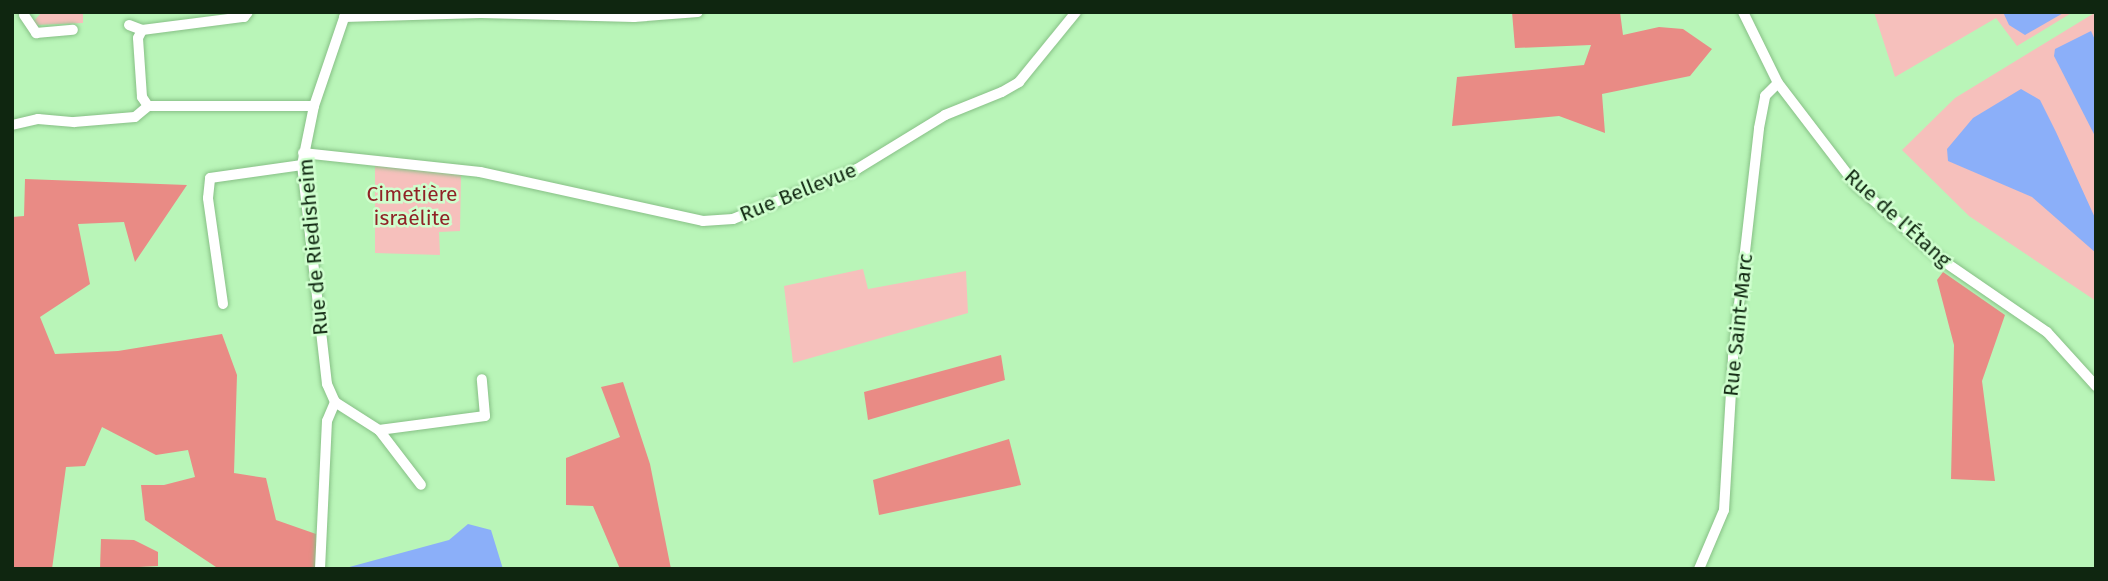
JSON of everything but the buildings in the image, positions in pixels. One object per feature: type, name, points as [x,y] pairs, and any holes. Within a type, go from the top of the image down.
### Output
[{"type":"street","points":[[129,25],[142,30],[244,17],[248,12]]},
{"type":"street","points":[[345,15],[481,13],[634,17],[698,12]]},
{"type":"street","name":"Rue Bellevue","points":[[303,153],[480,172],[704,220],[733,219],[857,169],[945,116],[1019,82],[1076,12]]},
{"type":"street","name":"Rue de l'Étang","points":[[1743,12],[1778,83],[1856,185],[1939,258],[2047,332],[2096,386]]},
{"type":"street","points":[[21,15],[36,33],[73,30]]},
{"type":"street","name":"Rue de Riedisheim","points":[[335,402],[327,384],[302,165],[314,106],[345,15]]},
{"type":"street","points":[[142,30],[138,38],[142,97],[148,106]]},
{"type":"street","name":"Rue Saint-Marc","points":[[1699,569],[1724,510],[1733,357],[1759,128],[1765,96],[1778,83]]},
{"type":"street","points":[[12,125],[38,120],[74,122],[135,117],[148,106],[314,106]]},
{"type":"street","points":[[223,304],[208,198],[210,178],[302,165]]},
{"type":"street","points":[[379,430],[485,416],[482,379]]},
{"type":"street","points":[[320,569],[327,421],[335,402],[379,430],[421,485]]},
{"type":"green space","points":[[42,12],[83,12],[83,23],[36,25],[33,22]]},
{"type":"green space","points":[[1874,12],[2073,12],[2017,46],[1996,18],[1895,77]]},
{"type":"green space","points":[[2096,12],[2096,301],[1969,216],[1902,150],[1955,98]]},
{"type":"green space","name":"Cimetière israélite","points":[[375,165],[461,175],[460,231],[439,232],[440,255],[375,253]]},
{"type":"green space","points":[[863,269],[868,289],[966,271],[968,313],[793,363],[784,286]]},
{"type":"shaded area","points":[[1512,12],[1620,12],[1623,35],[1659,27],[1683,29],[1712,49],[1690,76],[1602,94],[1605,133],[1559,116],[1452,126],[1457,77],[1584,65],[1591,45],[1515,48]]},
{"type":"shaded area","points":[[25,179],[187,185],[135,262],[124,222],[78,224],[90,284],[40,317],[55,354],[118,351],[222,334],[237,375],[234,473],[266,478],[276,520],[316,534],[316,569],[219,569],[145,520],[141,485],[164,485],[195,477],[188,450],[156,455],[102,427],[85,466],[66,467],[52,569],[12,569],[12,217],[24,216]]},
{"type":"shaded area","points":[[1943,272],[2005,315],[1982,381],[1995,481],[1951,479],[1954,345],[1937,280]]},
{"type":"shaded area","points":[[1001,355],[1005,380],[868,420],[864,392]]},
{"type":"shaded area","points":[[623,382],[650,464],[671,569],[620,569],[593,506],[566,505],[566,458],[620,437],[601,387]]},
{"type":"shaded area","points":[[1009,439],[1021,485],[879,515],[873,480]]},
{"type":"shaded area","points":[[101,539],[134,540],[158,552],[158,566],[100,569]]},
{"type":"water","points":[[2003,12],[2065,12],[2025,35],[2009,25]]},
{"type":"water","points":[[2091,31],[2096,42],[2096,138],[2054,56],[2055,49]]},
{"type":"water","points":[[2021,89],[2040,100],[2056,132],[2096,220],[2096,253],[2032,197],[1948,161],[1947,149],[1973,118]]},
{"type":"water","points":[[468,524],[491,530],[503,569],[342,569],[449,540]]}]
